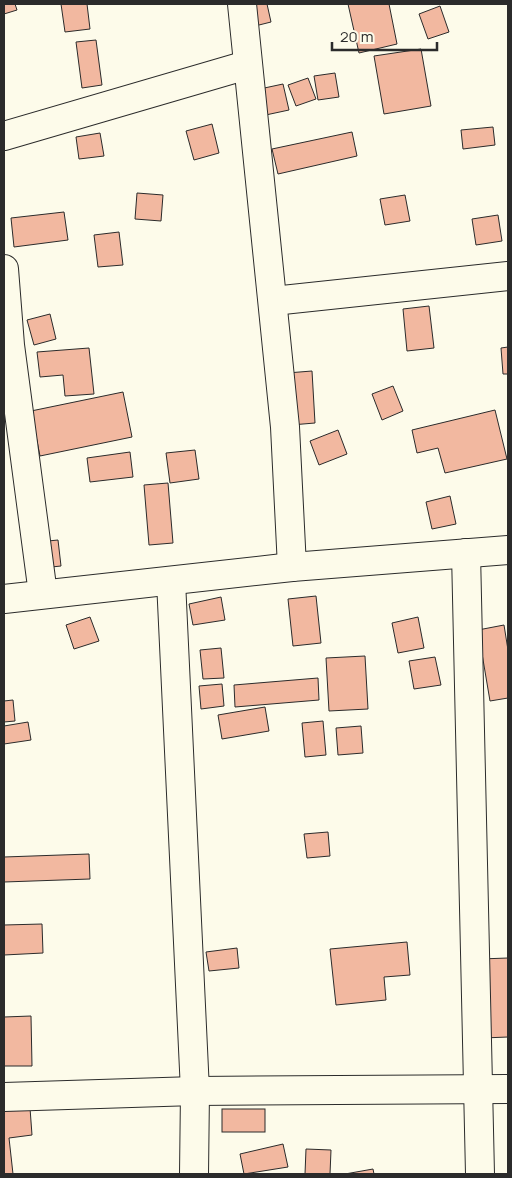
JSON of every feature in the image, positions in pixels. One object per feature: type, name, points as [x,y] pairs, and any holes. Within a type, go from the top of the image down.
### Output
[{"type":"street","points":[[242,4],[285,428],[292,567]]},
{"type":"street","points":[[4,136],[247,65]]},
{"type":"street","points":[[4,270],[7,345],[43,594]]},
{"type":"street","points":[[273,301],[508,276]]},
{"type":"street","points":[[4,599],[292,567],[508,550]]},
{"type":"street","points":[[466,553],[480,1174]]},
{"type":"street","points":[[171,581],[196,1091],[194,1174]]},
{"type":"street","points":[[4,1097],[196,1091],[508,1089]]},
{"type":"building","points":[[4,4],[15,4],[17,10],[4,14]]},
{"type":"building","points":[[61,4],[87,4],[90,29],[65,32]]},
{"type":"building","points":[[242,4],[267,4],[271,22],[247,28]]},
{"type":"building","points":[[348,4],[389,4],[397,44],[359,53]]},
{"type":"building","points":[[440,6],[449,32],[428,39],[419,14]]},
{"type":"building","points":[[96,40],[102,85],[82,88],[76,42]]},
{"type":"building","points":[[421,49],[431,106],[384,114],[374,56]]},
{"type":"building","points":[[335,73],[339,97],[318,100],[314,76]]},
{"type":"building","points":[[308,78],[316,99],[296,106],[288,85]]},
{"type":"building","points":[[283,84],[289,110],[261,116],[255,90]]},
{"type":"building","points":[[212,124],[219,153],[194,160],[186,131]]},
{"type":"building","points":[[493,127],[495,145],[463,149],[461,130]]},
{"type":"building","points":[[352,132],[357,156],[278,174],[272,149]]},
{"type":"building","points":[[100,133],[104,156],[79,159],[76,137]]},
{"type":"building","points":[[137,193],[163,195],[161,221],[135,219]]},
{"type":"building","points":[[405,195],[410,221],[385,225],[380,199]]},
{"type":"building","points":[[64,212],[68,240],[14,247],[11,218]]},
{"type":"building","points":[[498,215],[502,241],[476,245],[472,219]]},
{"type":"building","points":[[119,232],[123,265],[98,267],[94,235]]},
{"type":"building","points":[[429,306],[434,348],[407,351],[403,309]]},
{"type":"building","points":[[50,314],[56,339],[34,345],[27,320]]},
{"type":"building","points":[[508,347],[508,374],[503,374],[501,348]]},
{"type":"building","points":[[89,348],[94,394],[65,396],[63,375],[40,377],[37,352]]},
{"type":"building","points":[[312,371],[315,423],[291,425],[287,373]]},
{"type":"building","points":[[393,386],[403,411],[382,420],[372,394]]},
{"type":"building","points":[[123,392],[132,437],[40,456],[31,411]]},
{"type":"building","points":[[495,410],[507,459],[445,473],[438,448],[417,453],[412,430]]},
{"type":"building","points":[[338,430],[347,454],[319,465],[310,441]]},
{"type":"building","points":[[195,450],[199,479],[170,483],[166,453]]},
{"type":"building","points":[[130,452],[133,477],[90,482],[87,458]]},
{"type":"building","points":[[168,483],[173,543],[149,545],[144,485]]},
{"type":"building","points":[[450,496],[456,524],[432,529],[426,502]]},
{"type":"building","points":[[58,540],[61,566],[42,568],[38,542]]},
{"type":"building","points":[[316,596],[321,643],[293,646],[288,599]]},
{"type":"building","points":[[221,597],[225,620],[193,625],[189,604]]},
{"type":"building","points":[[90,617],[99,641],[74,649],[66,625]]},
{"type":"building","points":[[418,617],[424,648],[398,653],[392,623]]},
{"type":"building","points":[[504,625],[508,650],[508,698],[490,701],[478,630]]},
{"type":"building","points":[[221,648],[224,678],[203,679],[200,650]]},
{"type":"building","points":[[365,656],[368,709],[329,711],[326,658]]},
{"type":"building","points":[[435,657],[441,685],[414,689],[409,661]]},
{"type":"building","points":[[318,678],[319,700],[235,707],[234,685]]},
{"type":"building","points":[[222,684],[224,706],[201,709],[199,686]]},
{"type":"building","points":[[13,700],[15,721],[4,722],[4,701]]},
{"type":"building","points":[[265,707],[269,731],[222,739],[218,715]]},
{"type":"building","points":[[323,721],[326,755],[305,757],[302,723]]},
{"type":"building","points":[[28,722],[31,740],[4,744],[4,726]]},
{"type":"building","points":[[361,726],[363,753],[338,755],[336,728]]},
{"type":"building","points":[[328,832],[330,856],[307,858],[304,834]]},
{"type":"building","points":[[89,854],[90,879],[4,882],[4,857]]},
{"type":"building","points":[[42,924],[43,953],[4,955],[4,925]]},
{"type":"building","points":[[407,942],[410,975],[384,977],[386,1000],[336,1005],[330,949]]},
{"type":"building","points":[[237,948],[239,968],[209,971],[206,952]]},
{"type":"building","points":[[508,958],[508,1037],[483,1038],[480,959]]},
{"type":"building","points":[[31,1016],[32,1066],[4,1066],[4,1017]]},
{"type":"building","points":[[30,1108],[32,1135],[9,1138],[13,1174],[4,1174],[4,1111]]},
{"type":"building","points":[[222,1109],[265,1109],[265,1132],[222,1132]]},
{"type":"building","points":[[283,1144],[288,1167],[244,1174],[240,1154]]},
{"type":"building","points":[[306,1149],[331,1150],[330,1174],[305,1174]]},
{"type":"building","points":[[373,1169],[374,1174],[345,1174]]}]
